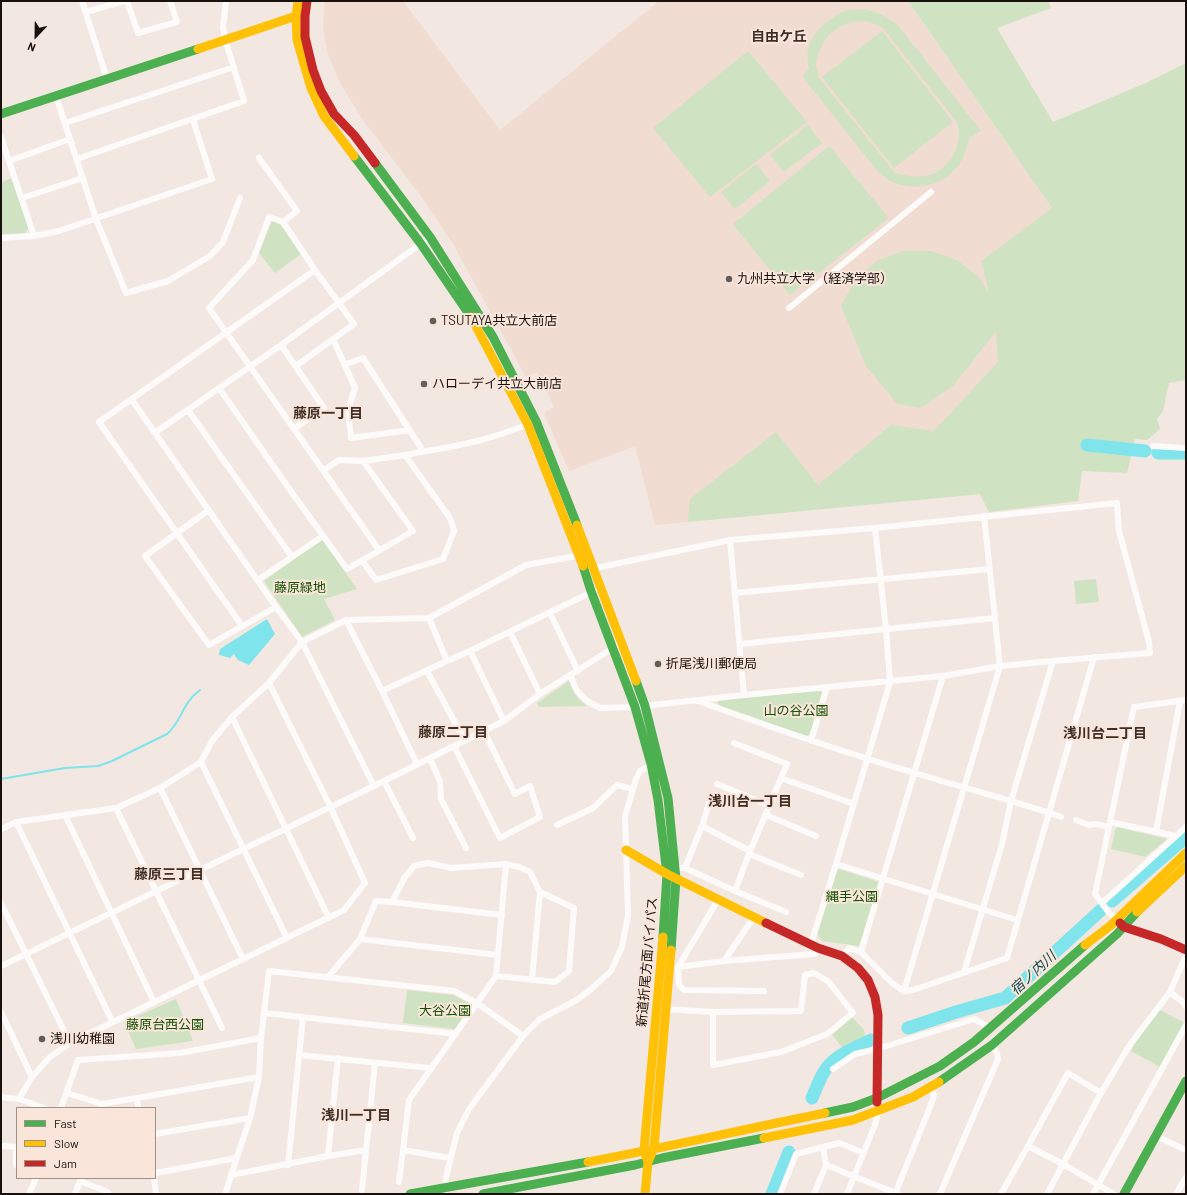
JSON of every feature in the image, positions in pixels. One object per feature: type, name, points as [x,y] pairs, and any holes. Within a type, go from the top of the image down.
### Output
[{"type":"street","points":[[82,1],[107,79]]},
{"type":"street","points":[[86,12],[126,1],[138,33],[177,22],[170,1]]},
{"type":"street","points":[[77,159],[193,120],[244,101],[223,28],[226,1]]},
{"type":"street","points":[[298,1],[300,16],[313,70],[321,91],[334,114],[354,135],[430,237],[493,337],[532,423],[617,645],[645,706],[656,763]]},
{"type":"street","points":[[307,1],[300,16],[297,40],[311,88],[324,116],[421,244],[473,320],[532,423]]},
{"type":"street","points":[[1,114],[225,39],[300,16]]},
{"type":"street","points":[[65,123],[234,67]]},
{"type":"street","points":[[56,96],[96,219],[126,293],[168,280],[210,256],[223,242],[240,198]]},
{"type":"street","points":[[1,238],[34,236],[59,231],[212,178],[193,120]]},
{"type":"street","points":[[1,137],[34,236]]},
{"type":"street","points":[[9,161],[70,139]]},
{"type":"street","points":[[260,158],[297,211],[283,222]]},
{"type":"street","points":[[22,198],[83,178]]},
{"type":"street","points":[[789,308],[931,192]]},
{"type":"street","points":[[296,366],[354,324],[283,222],[269,217],[253,260],[209,308],[225,333],[324,470],[379,550]]},
{"type":"street","points":[[156,432],[281,345],[430,237]]},
{"type":"street","points":[[242,626],[99,422],[315,270]]},
{"type":"street","points":[[333,339],[355,388],[348,410],[351,438],[410,430]]},
{"type":"street","points":[[281,345],[324,408],[294,429]]},
{"type":"street","points":[[344,365],[363,358],[423,450]]},
{"type":"street","points":[[219,388],[346,569],[413,531],[363,460]]},
{"type":"street","points":[[132,400],[156,432],[302,642],[374,786]]},
{"type":"street","points":[[188,410],[292,557]]},
{"type":"street","points":[[324,470],[339,460],[363,460],[405,455],[423,450],[460,445],[532,423]]},
{"type":"street","points":[[1153,446],[1186,448]]},
{"type":"street","points":[[362,560],[376,580],[443,560],[454,531],[450,518],[405,455]]},
{"type":"street","points":[[570,675],[577,691],[587,701],[600,708],[635,707],[744,695],[890,682],[943,676],[1000,666],[1150,653],[1149,642],[1118,530],[1117,503],[875,528],[730,540],[589,570]]},
{"type":"street","points":[[209,510],[145,556],[209,645],[276,606]]},
{"type":"street","points":[[904,991],[1000,666],[984,516]]},
{"type":"street","points":[[678,967],[724,961],[815,954],[814,946],[836,864],[890,682],[875,528]]},
{"type":"street","points":[[258,580],[323,536]]},
{"type":"street","points":[[730,540],[744,695]]},
{"type":"street","points":[[1,829],[16,822],[116,808],[160,788],[201,762],[212,742],[232,717],[269,683],[302,642],[346,620],[429,618],[526,565],[583,554]]},
{"type":"street","points":[[735,593],[990,569]]},
{"type":"street","points":[[382,691],[427,671],[447,660],[470,651],[596,590]]},
{"type":"street","points":[[550,613],[578,671]]},
{"type":"street","points":[[429,618],[447,660]]},
{"type":"street","points":[[740,644],[995,618]]},
{"type":"street","points":[[346,620],[417,764]]},
{"type":"street","points":[[510,632],[540,694]]},
{"type":"street","points":[[1,966],[374,786],[504,721],[540,694],[617,645]]},
{"type":"street","points":[[617,645],[635,707],[668,798],[676,879],[654,1148],[648,1162],[644,1194]]},
{"type":"street","points":[[470,651],[504,721]]},
{"type":"street","points":[[842,956],[849,948],[861,952],[892,983],[904,991],[913,990],[1007,958],[1094,657]]},
{"type":"street","points":[[964,972],[1002,844],[1011,801],[1053,661]]},
{"type":"street","points":[[427,671],[465,741]]},
{"type":"street","points":[[861,952],[943,676]]},
{"type":"street","points":[[19,1099],[32,1077],[50,1058],[70,1043],[112,1021],[344,910],[366,883],[330,806],[269,683]]},
{"type":"street","points":[[811,741],[827,687]]},
{"type":"street","points":[[697,700],[811,741],[1061,817]]},
{"type":"street","points":[[1156,832],[1183,700],[1134,707],[1095,894],[1109,913],[1124,927],[1161,938],[1186,950]]},
{"type":"street","points":[[232,717],[329,918]]},
{"type":"street","points":[[454,746],[500,838],[540,817],[530,786],[514,794],[484,731]]},
{"type":"street","points":[[734,742],[787,764],[735,891]]},
{"type":"street","points":[[430,758],[440,782],[442,799],[466,848]]},
{"type":"street","points":[[201,762],[287,938]]},
{"type":"street","points":[[445,1191],[450,1158],[457,1133],[468,1109],[523,1036],[540,1019],[576,1001],[589,991],[610,970],[622,947],[628,915],[625,816],[632,789],[640,771],[656,763]]},
{"type":"street","name":"新道折尾方面バイパス","points":[[648,1162],[644,1150],[663,946],[667,874],[658,800],[656,763]]},
{"type":"street","points":[[781,778],[854,804]]},
{"type":"street","points":[[384,781],[413,838]]},
{"type":"street","points":[[717,784],[770,806]]},
{"type":"street","points":[[557,825],[593,808],[617,786],[632,789]]},
{"type":"street","points":[[160,788],[243,959]]},
{"type":"street","points":[[685,868],[702,826],[709,803]]},
{"type":"street","points":[[116,808],[198,981],[222,1028]]},
{"type":"street","points":[[65,815],[154,1002]]},
{"type":"street","points":[[766,815],[816,836]]},
{"type":"street","points":[[1076,820],[1089,825],[1110,824],[1176,836]]},
{"type":"street","points":[[16,822],[112,1021]]},
{"type":"street","points":[[702,826],[750,852],[801,875]]},
{"type":"street","points":[[1102,903],[1186,827]]},
{"type":"street","points":[[626,850],[676,879],[718,900],[814,946],[842,956],[858,968],[868,980],[875,997],[878,1015],[876,1122],[848,1194]]},
{"type":"street","points":[[410,1194],[445,1191],[636,1153],[644,1150],[853,1107],[877,1098],[940,1066],[969,1046],[1116,919],[1186,853]]},
{"type":"street","points":[[392,902],[405,877],[414,866],[428,863],[451,868],[506,864],[519,866],[530,872],[540,892],[532,979]]},
{"type":"street","points":[[398,1182],[409,1100],[496,976],[506,864]]},
{"type":"street","points":[[836,864],[1017,920]]},
{"type":"street","points":[[483,1194],[634,1165],[852,1120],[913,1097],[970,1061],[992,1045],[1124,927],[1137,912],[1186,866]]},
{"type":"street","points":[[675,868],[685,868],[786,912]]},
{"type":"street","points":[[496,976],[555,982],[569,971],[574,908],[540,892]]},
{"type":"street","points":[[718,900],[678,967],[679,984],[684,990],[764,991]]},
{"type":"street","points":[[330,976],[360,939],[376,901],[502,915]]},
{"type":"street","points":[[1,903],[70,1043]]},
{"type":"street","points":[[724,961],[754,917]]},
{"type":"street","points":[[360,939],[498,955]]},
{"type":"street","points":[[1047,1194],[1101,1093],[1129,1046],[1170,992],[1186,955]]},
{"type":"street","points":[[224,1194],[250,1118],[259,1077],[261,1038],[269,971],[330,976],[454,991],[477,1003],[523,1036]]},
{"type":"street","points":[[666,1009],[713,1012],[801,1011],[805,975],[814,973],[829,982],[853,1013],[827,1034],[781,1052],[713,1065],[713,1012]]},
{"type":"street","points":[[1170,992],[1183,1002],[1186,1007]]},
{"type":"street","points":[[1,1012],[3,1024],[32,1077]]},
{"type":"street","points":[[265,1013],[456,1034]]},
{"type":"street","points":[[288,1165],[303,1017]]},
{"type":"street","points":[[833,1070],[855,1054],[878,1049],[974,1019],[991,1028]]},
{"type":"street","points":[[1093,1194],[1186,1025]]},
{"type":"street","points":[[61,1107],[78,1060],[180,1053],[261,1038]]},
{"type":"street","points":[[940,1194],[998,1060],[997,1053],[992,1045]]},
{"type":"street","points":[[299,1055],[430,1068]]},
{"type":"street","points":[[328,1156],[338,1058]]},
{"type":"street","points":[[362,1190],[375,1063]]},
{"type":"street","points":[[1001,1194],[1068,1073],[1101,1093]]},
{"type":"street","points":[[67,1093],[102,1104],[259,1077]]},
{"type":"street","points":[[1124,1194],[1186,1081]]},
{"type":"street","points":[[826,1165],[896,1194],[934,1095],[930,1087]]},
{"type":"street","points":[[1,1097],[19,1099],[41,1107]]},
{"type":"street","points":[[137,1099],[138,1107]]},
{"type":"street","points":[[156,1134],[250,1118]]},
{"type":"street","points":[[1156,1136],[1186,1150]]},
{"type":"street","points":[[780,1194],[796,1154],[839,1144],[864,1153]]},
{"type":"street","points":[[1,1146],[16,1147]]},
{"type":"street","points":[[1028,1146],[1063,1164],[1114,1194]]},
{"type":"street","points":[[814,1194],[826,1165],[823,1147]]},
{"type":"street","points":[[231,1175],[366,1150]]},
{"type":"street","points":[[403,1150],[450,1158]]},
{"type":"street","points":[[156,1173],[237,1158]]},
{"type":"street","points":[[1176,1194],[1186,1177]]},
{"type":"street","points":[[30,1194],[36,1179]]},
{"type":"street","points":[[154,1179],[156,1194]]},
{"type":"street","points":[[75,1194],[80,1181],[108,1192],[108,1194]]},
{"type":"shaded area","name":"九州共立大学（経済学部）","points":[[325,1],[403,1],[500,130],[659,1],[908,1],[1052,208],[981,261],[996,320],[1005,367],[980,494],[655,525],[635,446],[569,471],[544,413],[554,407],[537,372],[526,377],[453,244],[420,195],[363,120],[341,85],[327,52],[323,27]]},
{"type":"green space","points":[[908,1],[1048,1],[1051,8],[997,28],[1053,122],[1148,82],[1186,63],[1186,380],[1169,383],[1163,411],[1157,419],[1160,429],[1147,440],[1135,439],[1127,473],[1082,471],[1078,501],[989,512],[980,494],[688,522],[690,499],[776,432],[818,485],[891,425],[934,431],[998,362],[996,331],[954,385],[921,408],[897,404],[866,366],[841,306],[856,279],[877,261],[903,251],[931,251],[957,260],[979,277],[989,294],[981,261],[1052,208]]},
{"type":"green space","points":[[865,9],[881,14],[897,24],[981,131],[970,137],[963,157],[954,171],[937,182],[928,185],[907,186],[897,184],[878,172],[802,76],[809,69],[809,48],[818,30],[829,20],[841,13],[851,10]],"holes":[[[860,21],[870,22],[883,28],[957,122],[959,138],[954,154],[944,167],[937,172],[921,176],[908,176],[895,173],[819,78],[816,67],[816,59],[828,37],[836,29],[847,24]]]},
{"type":"green space","points":[[882,31],[953,122],[894,168],[822,77]]},
{"type":"green space","points":[[748,51],[807,122],[710,197],[653,128]]},
{"type":"green space","points":[[808,125],[822,143],[784,172],[770,155]]},
{"type":"green space","points":[[829,146],[889,218],[790,295],[733,224]]},
{"type":"green space","points":[[756,164],[770,181],[735,209],[721,192]]},
{"type":"green space","points":[[11,178],[29,228],[25,233],[1,234],[1,183]]},
{"type":"green space","points":[[272,221],[280,224],[301,254],[275,273],[259,253]]},
{"type":"green space","name":"藤原緑地","points":[[322,539],[357,589],[324,599],[335,620],[302,637],[264,581]]},
{"type":"green space","points":[[1096,579],[1099,602],[1076,604],[1074,581]]},
{"type":"green space","points":[[569,681],[576,695],[587,706],[539,707],[537,703]]},
{"type":"green space","name":"山の谷公園","points":[[819,690],[822,693],[810,734],[806,736],[720,706],[717,703],[719,700]]},
{"type":"green space","points":[[1117,827],[1167,839],[1145,857],[1111,849]]},
{"type":"green space","name":"縄手公園","points":[[839,869],[879,882],[859,946],[822,941],[817,934],[836,871]]},
{"type":"green space","name":"大谷公園","points":[[407,990],[454,995],[472,1005],[455,1029],[403,1023]]},
{"type":"green space","name":"藤原台西公園","points":[[176,999],[193,1041],[136,1049],[124,1022]]},
{"type":"green space","points":[[1160,1010],[1185,1023],[1160,1067],[1131,1051],[1136,1041]]},
{"type":"green space","points":[[852,1017],[864,1030],[865,1039],[843,1048],[832,1035]]},
{"type":"water","points":[[267,619],[275,634],[249,665],[238,660],[234,654],[230,658],[219,655],[220,649]]},
{"type":"waterway","name":"宿ノ内川","points":[[1087,445],[1145,451]]},
{"type":"waterway","name":"宿ノ内川","points":[[1158,453],[1186,453]]},
{"type":"waterway","points":[[1,779],[65,768],[98,766],[112,761],[167,734],[176,723],[185,706],[200,690]]},
{"type":"waterway","name":"宿ノ内川","points":[[1112,901],[1186,837]]},
{"type":"waterway","name":"宿ノ内川","points":[[908,1028],[1005,998],[1101,910]]},
{"type":"waterway","name":"宿ノ内川","points":[[812,1098],[822,1075],[833,1061],[871,1040]]},
{"type":"waterway","name":"宿ノ内川","points":[[772,1194],[789,1152]]},
{"type":"traffic: fast","points":[[1,114],[198,49]]},
{"type":"traffic: fast","points":[[354,156],[421,244],[471,317]]},
{"type":"traffic: fast","points":[[375,163],[430,237],[493,337],[536,421],[577,525]]},
{"type":"traffic: fast","points":[[583,566],[635,707],[651,764],[658,800],[667,874],[663,937]]},
{"type":"traffic: fast","points":[[636,681],[645,706],[668,798],[676,879],[671,950]]},
{"type":"traffic: fast","points":[[939,1082],[992,1045],[1117,934],[1137,912]]},
{"type":"traffic: fast","points":[[825,1113],[853,1107],[877,1098],[940,1066],[974,1042],[1085,945]]},
{"type":"traffic: fast","points":[[1124,1194],[1186,1081]]},
{"type":"traffic: fast","points":[[483,1194],[635,1165],[662,1158],[764,1138]]},
{"type":"traffic: fast","points":[[410,1194],[588,1162]]},
{"type":"traffic: slow","points":[[298,1],[296,16],[297,40],[311,88],[324,116],[354,156]]},
{"type":"traffic: slow","points":[[198,49],[296,16],[302,16]]},
{"type":"traffic: slow","points":[[471,317],[528,425],[583,566]]},
{"type":"traffic: slow","points":[[577,525],[636,681]]},
{"type":"traffic: slow","points":[[626,850],[667,874],[766,923]]},
{"type":"traffic: slow","points":[[1085,945],[1110,926],[1186,853]]},
{"type":"traffic: slow","points":[[1137,912],[1186,866]]},
{"type":"traffic: slow","points":[[648,1162],[644,1150],[663,937]]},
{"type":"traffic: slow","points":[[645,1194],[648,1162],[654,1148],[671,950]]},
{"type":"traffic: slow","points":[[764,1138],[853,1120],[913,1097],[939,1082]]},
{"type":"traffic: slow","points":[[588,1162],[825,1113]]},
{"type":"traffic: jam","points":[[307,1],[305,37],[313,70],[321,91],[334,114],[354,135],[375,163]]},
{"type":"traffic: jam","points":[[766,923],[818,948],[842,956],[858,968],[868,980],[875,997],[878,1015],[877,1102]]},
{"type":"traffic: jam","points":[[1120,923],[1124,927],[1161,939],[1186,950]]},
{"type":"place","name":"九州共立大学（経済学部）","points":[[729,279]]},
{"type":"place","name":"TSUTAYA共立大前店","points":[[433,321]]},
{"type":"place","name":"ハローデイ共立大前店","points":[[424,384]]},
{"type":"place","name":"折尾浅川郵便局","points":[[658,664]]},
{"type":"place","name":"浅川幼稚園","points":[[42,1039]]},
{"type":"district","name":"自由ケ丘","points":[[779,36]]},
{"type":"district","name":"藤原一丁目","points":[[328,413]]},
{"type":"district","name":"藤原二丁目","points":[[453,732]]},
{"type":"district","name":"浅川台二丁目","points":[[1105,733]]},
{"type":"district","name":"浅川台一丁目","points":[[750,801]]},
{"type":"district","name":"藤原三丁目","points":[[169,874]]},
{"type":"district","name":"浅川一丁目","points":[[356,1115]]}]
